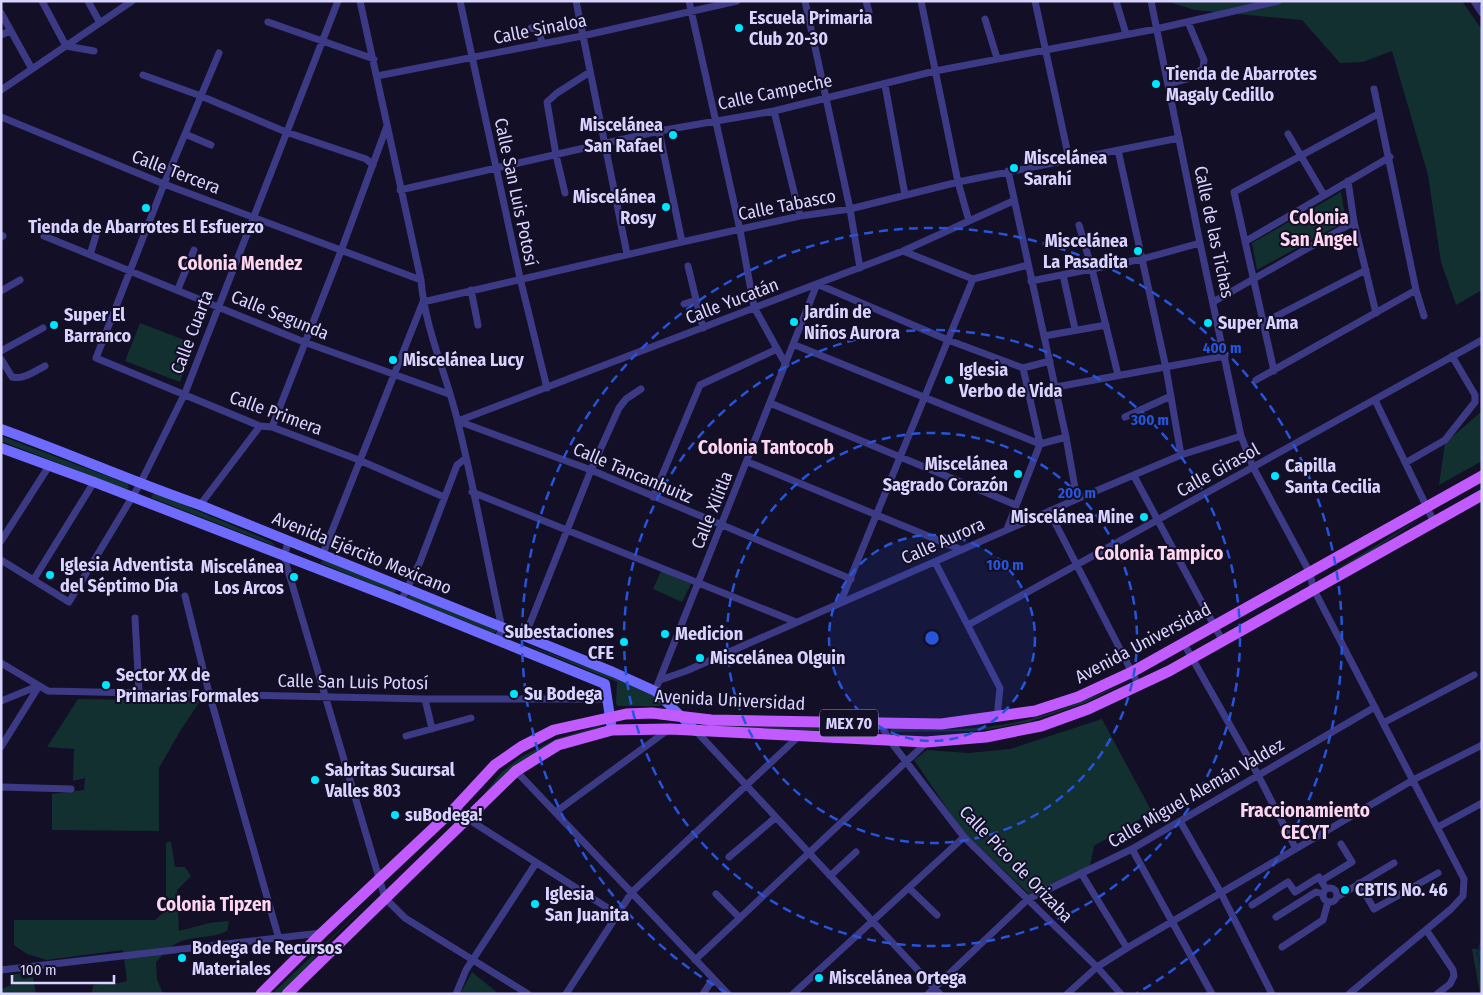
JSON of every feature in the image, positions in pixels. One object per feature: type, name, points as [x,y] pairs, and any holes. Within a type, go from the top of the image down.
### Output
[{"type":"main road","name":"Avenida Ejército Mexicano","points":[[1,429],[140,484],[200,505],[322,556],[408,588],[502,628],[594,663],[655,691],[696,731]]},
{"type":"main road","name":"Avenida Ejército Mexicano","points":[[2,451],[132,496],[284,557],[401,601],[605,684],[612,730]]},
{"type":"main road","name":"Avenida Universidad","points":[[261,994],[322,933],[456,807],[495,765],[520,747],[554,730],[610,717],[652,713],[711,720],[941,724],[997,718],[1036,711],[1069,700],[1132,672],[1482,476]]},
{"type":"main road","name":"Avenida Universidad","points":[[287,994],[516,771],[558,745],[612,730],[670,729],[890,742],[926,742],[986,737],[1041,726],[1088,709],[1140,686],[1433,520],[1481,499]]},
{"type":"street","points":[[42,1],[66,46]]},
{"type":"street","points":[[88,1],[100,23]]},
{"type":"street","points":[[1,90],[132,1]]},
{"type":"street","name":"Calle Cuarta","points":[[34,579],[69,602],[140,484],[185,393],[338,1]]},
{"type":"street","points":[[360,1],[378,76],[400,190],[421,280],[423,302],[458,421],[466,458],[502,628],[497,641]]},
{"type":"street","name":"Calle San Luis Potosí","points":[[460,1],[520,278],[547,388]]},
{"type":"street","points":[[576,1],[627,254]]},
{"type":"street","points":[[689,1],[740,230],[754,307],[786,365]]},
{"type":"street","name":"Calle Sinaloa","points":[[378,76],[582,36],[736,1]]},
{"type":"street","points":[[805,1],[824,97],[850,209],[860,268]]},
{"type":"street","points":[[866,1],[869,12]]},
{"type":"street","points":[[921,1],[968,222]]},
{"type":"street","points":[[1035,1],[1069,159]]},
{"type":"street","points":[[1116,1],[1126,34]]},
{"type":"street","name":"Calle de las Tichas","points":[[1151,1],[1241,436],[1253,467],[1310,573],[1313,588],[1464,879],[1463,896],[1427,931]]},
{"type":"street","name":"Calle Campeche","points":[[400,190],[496,170],[659,131],[774,111],[824,97],[885,85],[935,71],[1156,29],[1278,1]]},
{"type":"street","points":[[1474,1],[1482,13]]},
{"type":"street","points":[[1,13],[32,69]]},
{"type":"street","points":[[985,19],[997,58]]},
{"type":"street","points":[[268,22],[323,43],[374,59]]},
{"type":"street","points":[[1168,84],[1190,78],[1203,68],[1204,60],[1188,22]]},
{"type":"street","points":[[531,28],[539,30],[542,44]]},
{"type":"street","points":[[1,35],[10,31]]},
{"type":"street","points":[[66,46],[94,51]]},
{"type":"street","points":[[131,272],[164,184],[219,53]]},
{"type":"street","points":[[565,193],[556,156],[547,102],[557,93],[590,72]]},
{"type":"street","points":[[143,75],[201,96],[286,132],[366,159],[373,165]]},
{"type":"street","points":[[885,85],[905,195]]},
{"type":"street","points":[[1374,89],[1378,114],[1390,157],[1416,290],[1424,316]]},
{"type":"street","points":[[774,111],[800,216]]},
{"type":"street","points":[[1274,371],[1234,192],[1378,114]]},
{"type":"street","name":"Calle Tercera","points":[[1,117],[164,184],[421,280]]},
{"type":"street","points":[[272,427],[341,251],[387,126]]},
{"type":"street","points":[[659,131],[682,242]]},
{"type":"street","points":[[185,134],[211,145]]},
{"type":"street","points":[[1288,134],[1324,195]]},
{"type":"street","name":"Calle Tabasco","points":[[423,302],[520,278],[800,216],[850,209],[1008,171],[1179,138]]},
{"type":"street","points":[[1118,150],[1166,368],[1181,455]]},
{"type":"street","points":[[1246,240],[1390,157]]},
{"type":"street","points":[[1008,171],[1013,201],[1056,387],[1077,499]]},
{"type":"street","points":[[1348,181],[1354,222],[1376,313]]},
{"type":"street","name":"Calle Yucatán","points":[[458,421],[903,251],[1013,201]]},
{"type":"street","points":[[1213,302],[1354,222]]},
{"type":"street","points":[[1079,224],[1118,375]]},
{"type":"street","points":[[90,255],[98,228]]},
{"type":"street","name":"Calle Segunda","points":[[44,236],[178,289],[304,342],[393,376],[449,394]]},
{"type":"street","points":[[1031,281],[1142,259],[1200,243]]},
{"type":"street","points":[[178,289],[194,250]]},
{"type":"street","points":[[903,251],[973,279],[1028,265]]},
{"type":"street","points":[[688,266],[702,328]]},
{"type":"street","points":[[1263,323],[1366,270]]},
{"type":"street","name":"Calle Primera","points":[[131,272],[96,358],[185,393],[260,426],[272,427],[359,460],[444,497]]},
{"type":"street","points":[[1063,275],[1075,329]]},
{"type":"street","points":[[841,601],[973,279]]},
{"type":"street","points":[[1,291],[20,280]]},
{"type":"street","points":[[817,284],[948,340],[1023,368],[1050,361]]},
{"type":"street","name":"Calle Xilitla","points":[[655,691],[795,345],[817,284]]},
{"type":"street","points":[[471,290],[478,325]]},
{"type":"street","points":[[1256,380],[1416,290]]},
{"type":"street","points":[[684,304],[696,300]]},
{"type":"street","points":[[322,556],[423,302]]},
{"type":"street","points":[[1044,336],[1075,329],[1078,332],[1106,325]]},
{"type":"street","points":[[1,351],[42,328]]},
{"type":"street","name":"Calle Girasol","points":[[968,625],[1482,340]]},
{"type":"street","points":[[795,345],[1040,444],[1066,437]]},
{"type":"street","points":[[653,497],[700,385],[778,350]]},
{"type":"street","points":[[1056,387],[1225,356]]},
{"type":"street","points":[[1406,462],[1445,440],[1475,402],[1475,395],[1452,356]]},
{"type":"street","points":[[1,359],[12,377],[15,378],[45,366]]},
{"type":"street","points":[[1007,530],[1040,444],[1023,368]]},
{"type":"street","points":[[524,636],[619,408],[626,399],[641,388]]},
{"type":"street","points":[[1124,417],[1171,396]]},
{"type":"street","points":[[1375,400],[1433,520]]},
{"type":"street","points":[[770,403],[1016,505]]},
{"type":"street","name":"Calle Tancanhuitz","points":[[458,421],[592,470],[721,526],[851,579]]},
{"type":"street","points":[[200,505],[260,426]]},
{"type":"street","name":"Calle Aurora","points":[[660,680],[1181,455],[1241,436]]},
{"type":"street","points":[[401,601],[420,562],[458,465],[466,458]]},
{"type":"street","points":[[748,462],[962,550]]},
{"type":"street","points":[[1,541],[49,466]]},
{"type":"street","points":[[1134,476],[1222,640]]},
{"type":"street","points":[[1,560],[34,579],[94,482]]},
{"type":"street","points":[[472,492],[796,622]]},
{"type":"street","points":[[1049,511],[1140,686]]},
{"type":"street","points":[[288,542],[284,557],[385,898],[405,918],[432,937],[474,959],[528,994]]},
{"type":"street","points":[[935,562],[1000,688],[997,718]]},
{"type":"street","points":[[185,596],[209,693],[279,939]]},
{"type":"street","points":[[135,618],[139,691]]},
{"type":"street","points":[[1183,642],[1258,775],[1296,849]]},
{"type":"street","points":[[1,663],[39,686]]},
{"type":"street","points":[[1383,723],[1474,675]]},
{"type":"street","points":[[1,701],[39,686]]},
{"type":"street","points":[[1,747],[39,686]]},
{"type":"street","name":"Calle San Luis Potosí","points":[[39,686],[48,691],[139,691],[324,697],[608,699]]},
{"type":"street","points":[[425,698],[432,729]]},
{"type":"street","name":"Calle Miguel Alemán Valdez","points":[[928,994],[1028,899],[1132,850],[1375,706]]},
{"type":"street","points":[[406,736],[472,718]]},
{"type":"street","name":"Calle Pico de Orizaba","points":[[880,724],[890,742],[964,838],[1097,967],[1121,994]]},
{"type":"street","points":[[557,812],[670,729]]},
{"type":"street","points":[[696,731],[940,994]]},
{"type":"street","points":[[566,994],[632,892],[798,737]]},
{"type":"street","points":[[695,960],[926,742]]},
{"type":"street","points":[[1067,994],[1097,967],[1127,948],[1414,780],[1482,744]]},
{"type":"street","points":[[516,771],[728,994]]},
{"type":"street","points":[[1,787],[72,789]]},
{"type":"street","points":[[1438,827],[1482,802]]},
{"type":"street","points":[[456,807],[468,819],[617,914]]},
{"type":"street","points":[[729,857],[775,818]]},
{"type":"street","points":[[1180,821],[1221,893],[1272,994]]},
{"type":"street","points":[[793,994],[964,838]]},
{"type":"street","points":[[1321,881],[1352,862],[1341,844]]},
{"type":"street","points":[[1132,850],[1212,994]]},
{"type":"street","points":[[830,876],[856,852]]},
{"type":"street","points":[[456,994],[466,970],[536,863]]},
{"type":"street","points":[[1328,902],[1334,901],[1359,883],[1394,863]]},
{"type":"street","points":[[1081,873],[1127,948]]},
{"type":"street","points":[[1359,883],[1374,909],[1438,873]]},
{"type":"street","points":[[1252,905],[1288,882],[1295,892],[1319,877],[1324,891],[1324,899],[1328,902]]},
{"type":"street","points":[[909,888],[937,915]]},
{"type":"street","points":[[1276,917],[1316,892],[1331,888],[1336,891],[1337,897]]},
{"type":"street","points":[[716,894],[740,918]]},
{"type":"street","points":[[1282,947],[1323,920],[1328,902]]},
{"type":"street","points":[[1349,994],[1427,931],[1454,976],[1450,984],[1437,994]]},
{"type":"street","points":[[1,970],[322,933]]},
{"type":"street","points":[[703,994],[713,979]]},
{"type":"green space","points":[[1171,1],[1462,1],[1482,30],[1482,290],[1456,305],[1441,262],[1428,175],[1392,51],[1363,62],[1340,63],[1302,20],[1195,10],[1172,3]]},
{"type":"green space","points":[[1341,192],[1346,221],[1257,270],[1252,243]]},
{"type":"green space","points":[[140,323],[195,344],[180,382],[125,361]]},
{"type":"green space","points":[[1482,411],[1482,461],[1439,485],[1445,443]]},
{"type":"green space","points":[[1,436],[128,484],[129,488],[126,489],[1,441]]},
{"type":"green space","points":[[155,493],[272,542],[275,546],[152,498],[151,496]]},
{"type":"green space","points":[[1421,518],[1366,555],[1326,576]]},
{"type":"green space","points":[[323,560],[397,591],[394,593],[320,563]]},
{"type":"green space","points":[[661,571],[691,584],[682,602],[653,589]]},
{"type":"green space","points":[[410,595],[496,630],[496,632],[494,633],[407,598]]},
{"type":"green space","points":[[511,639],[595,670],[658,697],[662,704],[660,706],[618,706],[616,704],[617,682]]},
{"type":"green space","points":[[1127,682],[1085,703],[1029,722],[978,731],[889,732],[892,728],[964,729],[1022,721],[1068,707]]},
{"type":"green space","points":[[78,699],[200,701],[159,768],[159,831],[52,830],[52,794],[84,790],[85,778],[73,781],[74,749],[47,747]]},
{"type":"green space","points":[[1102,719],[1152,812],[1094,846],[1090,866],[1029,894],[963,832],[914,760],[927,750],[969,753],[1010,749]]},
{"type":"green space","points":[[603,726],[556,741],[476,804],[502,772],[521,757],[556,739]]},
{"type":"green space","points":[[713,726],[874,728],[876,731],[873,733]]},
{"type":"green space","points":[[171,841],[175,867],[185,867],[191,876],[177,890],[179,931],[209,923],[229,921],[227,931],[177,943],[168,949],[156,962],[157,979],[163,994],[92,994],[93,985],[127,981],[123,950],[47,960],[27,954],[14,945],[14,920],[155,920],[163,913],[166,905],[166,843]]},
{"type":"green space","points":[[371,900],[318,952],[312,962],[279,994],[272,994]]},
{"type":"green space","points":[[1472,949],[1482,949],[1482,994],[1480,994]]},
{"type":"green space","points":[[472,972],[499,994],[460,994]]},
{"type":"green space","points":[[13,974],[20,974],[23,979],[33,977],[36,994],[2,994],[2,989],[11,985]]},
{"type":"waterway","points":[[1482,940],[1477,953],[1482,967]]},
{"type":"place","name":"Escuela Primaria Club 20-30","points":[[739,28]]},
{"type":"place","name":"Tienda de Abarrotes Magaly Cedillo","points":[[1156,84]]},
{"type":"place","name":"Miscelánea San Rafael","points":[[673,135]]},
{"type":"place","name":"Miscelánea Sarahí","points":[[1014,168]]},
{"type":"place","name":"Miscelánea Rosy","points":[[666,207]]},
{"type":"place","name":"Tienda de Abarrotes El Esfuerzo","points":[[146,208]]},
{"type":"place","name":"Miscelánea La Pasadita","points":[[1138,251]]},
{"type":"place","name":"Jardín de Niños Aurora","points":[[794,322]]},
{"type":"place","name":"Super Ama","points":[[1208,323]]},
{"type":"place","name":"Super El Barranco","points":[[54,325]]},
{"type":"place","name":"Miscelánea Lucy","points":[[393,360]]},
{"type":"place","name":"Iglesia Verbo de Vida","points":[[949,380]]},
{"type":"place","name":"Miscelánea Sagrado Corazón","points":[[1018,474]]},
{"type":"place","name":"Capilla Santa Cecilia","points":[[1275,476]]},
{"type":"place","name":"Miscelánea Mine","points":[[1144,517]]},
{"type":"place","name":"Iglesia Adventista del Séptimo Día","points":[[50,575]]},
{"type":"place","name":"Miscelánea Los Arcos","points":[[294,577]]},
{"type":"place","name":"Medicion","points":[[665,634]]},
{"type":"place","name":"Subestaciones CFE","points":[[624,642]]},
{"type":"place","name":"Miscelánea Olguin","points":[[700,658]]},
{"type":"place","name":"Sector XX de Primarias Formales","points":[[106,685]]},
{"type":"place","name":"Su Bodega","points":[[514,694]]},
{"type":"place","name":"Sabritas Sucursal Valles 803","points":[[315,780]]},
{"type":"place","name":"suBodega!","points":[[395,815]]},
{"type":"place","name":"CBTIS No. 46","points":[[1345,890]]},
{"type":"place","name":"Iglesia San Juanita","points":[[535,904]]},
{"type":"place","name":"Bodega de Recursos Materiales","points":[[182,958]]},
{"type":"place","name":"Miscelánea Ortega","points":[[819,978]]},
{"type":"district","name":"Colonia San Ángel","points":[[1319,228]]},
{"type":"district","name":"Colonia Mendez","points":[[240,263]]},
{"type":"district","name":"Colonia Tantocob","points":[[766,447]]},
{"type":"district","name":"Colonia Tampico","points":[[1159,553]]},
{"type":"district","name":"Fraccionamiento CECYT","points":[[1305,821]]},
{"type":"district","name":"Colonia Tipzen","points":[[214,904]]}]
